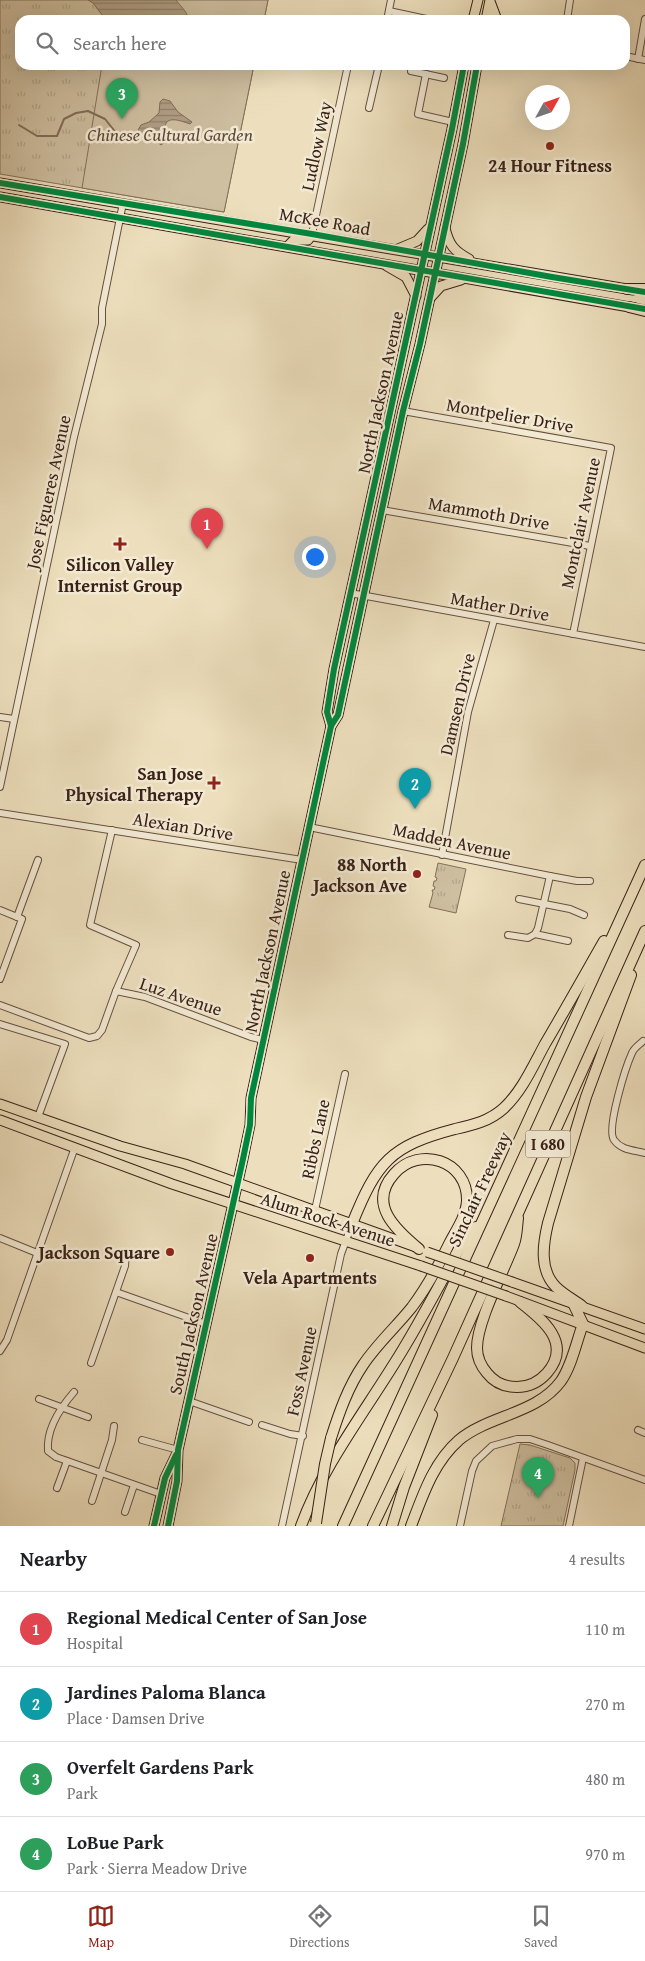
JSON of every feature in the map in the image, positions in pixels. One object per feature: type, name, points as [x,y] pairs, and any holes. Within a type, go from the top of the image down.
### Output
[{"type":"highway","points":[[627,289],[645,290]]},
{"type":"highway","points":[[629,307],[645,310]]},
{"type":"highway","name":"Sinclair Freeway","points":[[343,1526],[645,865]]},
{"type":"highway","points":[[352,1224],[371,1182],[391,1157],[406,1146],[422,1139],[484,1121],[501,1110],[515,1096],[640,877]]},
{"type":"highway","name":"I 680","points":[[373,1526],[453,1358],[645,931]]},
{"type":"highway","points":[[411,1526],[432,1474],[452,1447],[478,1427],[542,1398],[560,1382],[568,1366],[582,1324],[577,1305],[556,1287],[547,1273],[543,1250],[546,1232],[586,1097],[645,938]]},
{"type":"highway","points":[[316,1524],[325,1464],[331,1438],[343,1404],[360,1371],[411,1309],[430,1281],[465,1211],[466,1192],[460,1178],[449,1166],[432,1158],[416,1160],[399,1169],[388,1182],[384,1196],[386,1213],[390,1222],[399,1232],[423,1250]]},
{"type":"highway","points":[[519,1208],[516,1242],[486,1313],[477,1346],[480,1362],[490,1376],[503,1384],[517,1387],[532,1384],[543,1377],[552,1366],[556,1352],[556,1344],[551,1330],[542,1319],[520,1302]]},
{"type":"highway","points":[[301,1526],[322,1480],[406,1345],[464,1238],[481,1223]]},
{"type":"highway","points":[[392,1526],[404,1487],[453,1358]]},
{"type":"main road","points":[[475,15],[478,0]]},
{"type":"main road","points":[[487,15],[490,1]]},
{"type":"main road","points":[[490,1],[494,15]]},
{"type":"main road","name":"North Jackson Avenue","points":[[238,1183],[250,1125],[251,1098],[330,726],[328,712],[350,593],[422,270],[463,70]]},
{"type":"main road","name":"North Jackson Avenue","points":[[330,726],[338,715],[403,411],[420,344],[463,144],[475,70]]},
{"type":"main road","name":"McKee Road","points":[[0,183],[312,234],[627,289]]},
{"type":"main road","name":"McKee Road","points":[[0,197],[629,307]]},
{"type":"main road","points":[[396,249],[417,241],[431,224]]},
{"type":"main road","points":[[445,226],[450,244],[455,251],[478,264]]},
{"type":"main road","points":[[288,246],[294,240],[308,240],[312,234]]},
{"type":"main road","points":[[382,263],[406,277],[416,296]]},
{"type":"main road","points":[[429,300],[437,289],[446,283],[457,280],[472,280]]},
{"type":"main road","points":[[392,403],[397,410],[399,430]]},
{"type":"main road","name":"Alum Rock Avenue","points":[[0,1104],[120,1146],[185,1164],[645,1329]]},
{"type":"main road","name":"Alum Rock Avenue","points":[[0,1120],[233,1204],[506,1296],[645,1348]]},
{"type":"main road","name":"South Jackson Avenue","points":[[168,1526],[177,1481],[178,1450],[238,1183]]},
{"type":"main road","name":"South Jackson Avenue","points":[[154,1526],[165,1478],[178,1450]]},
{"type":"street","points":[[388,15],[392,0]]},
{"type":"street","points":[[568,15],[570,0]]},
{"type":"street","points":[[389,11],[408,15]]},
{"type":"street","points":[[642,59],[645,19]]},
{"type":"street","name":"Ludlow Way","points":[[312,234],[347,70]]},
{"type":"street","points":[[369,108],[378,70]]},
{"type":"street","points":[[411,71],[444,78]]},
{"type":"street","points":[[426,74],[418,114],[453,122]]},
{"type":"street","name":"Jose Figueres Avenue","points":[[0,787],[74,436],[102,324],[102,308],[123,204]]},
{"type":"street","name":"Montpelier Drive","points":[[403,411],[611,448]]},
{"type":"street","name":"Montclair Avenue","points":[[573,634],[611,448]]},
{"type":"street","name":"Mammoth Drive","points":[[382,510],[590,546]]},
{"type":"street","name":"Mather Drive","points":[[350,593],[645,647]]},
{"type":"street","name":"Damsen Drive","points":[[442,855],[468,712],[494,620]]},
{"type":"street","points":[[0,717],[14,719]]},
{"type":"street","name":"Alexian Drive","points":[[0,813],[302,860]]},
{"type":"street","name":"Madden Avenue","points":[[309,827],[577,882],[590,881]]},
{"type":"street","name":"Luz Avenue","points":[[0,1005],[89,1038],[97,1036],[102,1030],[136,945],[90,925],[112,830]]},
{"type":"street","points":[[17,917],[38,860]]},
{"type":"street","points":[[535,934],[550,876]]},
{"type":"street","points":[[519,899],[570,909],[584,915]]},
{"type":"street","points":[[0,910],[22,918],[0,979]]},
{"type":"street","points":[[508,935],[528,938],[535,934],[568,941]]},
{"type":"street","name":"Luz Avenue","points":[[116,991],[146,997],[263,1040]]},
{"type":"street","points":[[0,1024],[65,1044],[38,1118]]},
{"type":"street","points":[[642,1041],[633,1051],[621,1082],[611,1130],[612,1138],[621,1148],[645,1153]]},
{"type":"street","name":"Ribbs Lane","points":[[315,1210],[345,1074]]},
{"type":"street","points":[[0,1351],[7,1340],[36,1253],[75,1147]]},
{"type":"street","name":"Foss Avenue","points":[[282,1526],[345,1241],[352,1224]]},
{"type":"street","points":[[0,1238],[36,1253]]},
{"type":"street","points":[[91,1363],[125,1266],[126,1252]]},
{"type":"street","points":[[116,1292],[206,1324]]},
{"type":"street","points":[[74,1392],[61,1407],[48,1440],[48,1451],[56,1457],[162,1494]]},
{"type":"street","points":[[39,1399],[88,1417]]},
{"type":"street","points":[[189,1401],[249,1422]]},
{"type":"street","points":[[262,1425],[302,1436]]},
{"type":"street","points":[[92,1501],[112,1440],[114,1426]]},
{"type":"street","points":[[638,1430],[645,1433]]},
{"type":"street","points":[[460,1526],[472,1470],[476,1461],[492,1446],[517,1438],[530,1439],[645,1480]]},
{"type":"street","points":[[142,1440],[178,1450]]},
{"type":"street","points":[[569,1526],[583,1458]]},
{"type":"street","points":[[57,1488],[67,1461]]},
{"type":"street","points":[[125,1512],[134,1484]]},
{"type":"green space","points":[[0,0],[268,0],[265,15],[15,15],[15,70],[253,70],[224,212],[0,174]]},
{"type":"green space","points":[[158,0],[268,0],[265,15],[122,15]]},
{"type":"green space","name":"Chinese Cultural Garden","points":[[101,70],[253,70],[224,212],[82,188]]},
{"type":"green space","points":[[438,863],[466,869],[456,913],[429,907],[433,893],[432,890],[435,887],[433,886],[434,881],[437,878],[435,877]]},
{"type":"green space","points":[[520,1444],[530,1445],[570,1458],[575,1463],[563,1526],[501,1526]]},
{"type":"shaded area","points":[[88,0],[176,0],[187,15],[102,15],[93,3]]},
{"type":"shaded area","points":[[163,99],[170,101],[178,112],[192,122],[190,124],[173,120],[166,123],[165,142],[161,145],[148,135],[140,134],[138,130],[141,125],[149,122],[159,113],[160,102]]},
{"type":"waterway","points":[[19,125],[37,136],[57,136],[64,119],[76,113],[88,111],[105,119],[117,134],[125,138],[140,134]]},
{"type":"cycle path","points":[[331,726],[327,712],[334,669],[452,129],[463,70]]},
{"type":"cycle path","points":[[168,1526],[177,1481],[178,1450],[243,1159],[250,1125],[251,1098],[331,726],[338,715],[403,411],[420,344],[463,144],[476,70]]},
{"type":"cycle path","points":[[0,183],[312,234],[645,292]]},
{"type":"cycle path","points":[[0,197],[645,309]]},
{"type":"cycle path","points":[[154,1526],[165,1478],[176,1455]]},
{"type":"place","name":"Overfelt Gardens Park","points":[[122,119]]},
{"type":"place","name":"24 Hour Fitness","points":[[550,146]]},
{"type":"place","name":"Silicon Valley Internist Group","points":[[120,544]]},
{"type":"place","name":"Regional Medical Center of San Jose","points":[[207,549]]},
{"type":"place","name":"San Jose Physical Therapy","points":[[214,783]]},
{"type":"place","name":"Jardines Paloma Blanca","points":[[415,809]]},
{"type":"place","name":"88 North Jackson Ave","points":[[417,874]]},
{"type":"place","name":"Jackson Square","points":[[170,1252]]},
{"type":"place","name":"Vela Apartments","points":[[310,1258]]},
{"type":"place","name":"LoBue Park","points":[[538,1498]]}]
